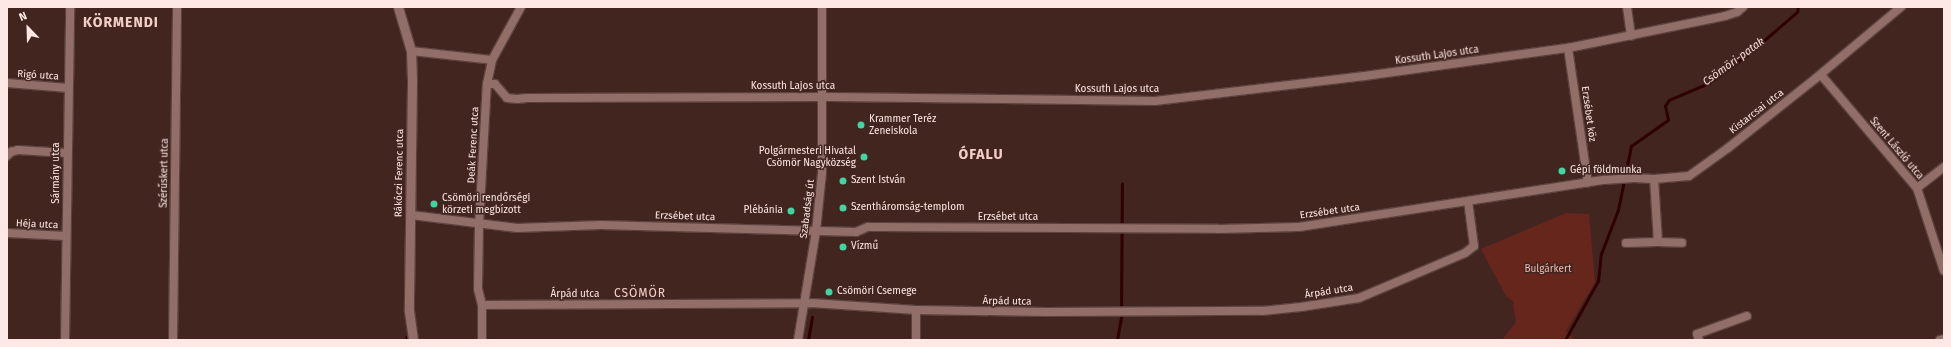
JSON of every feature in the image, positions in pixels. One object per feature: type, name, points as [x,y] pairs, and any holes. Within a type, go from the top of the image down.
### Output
[{"type":"street","name":"Sármány utca","points":[[65,340],[70,7]]},
{"type":"street","name":"Szérűskert utca","points":[[173,340],[177,7]]},
{"type":"street","name":"Rákóczi Ferenc utca","points":[[398,7],[410,51],[412,83],[409,311],[413,340]]},
{"type":"street","name":"Deák Ferenc utca","points":[[482,340],[482,305],[478,289],[479,224],[487,84],[492,60],[521,7]]},
{"type":"street","name":"Szabadság út","points":[[798,340],[816,231],[822,173],[822,7]]},
{"type":"street","points":[[1627,7],[1631,36]]},
{"type":"street","name":"Kossuth Lajos utca","points":[[487,84],[494,84],[507,98],[517,99],[823,98],[1154,101],[1365,76],[1568,48],[1725,16],[1737,12],[1743,7]]},
{"type":"street","name":"Kistarcsai utca","points":[[1604,180],[1634,178],[1654,179],[1689,176],[1728,148],[1820,75],[1901,7]]},
{"type":"street","name":"Erzsébet köz","points":[[1568,48],[1588,183]]},
{"type":"street","points":[[410,51],[492,60]]},
{"type":"street","name":"Szent László utca","points":[[1820,75],[1917,188],[1944,271]]},
{"type":"street","name":"Rigó utca","points":[[7,83],[68,88]]},
{"type":"street","points":[[7,156],[11,152],[18,150],[67,153]]},
{"type":"street","points":[[1917,188],[1944,167]]},
{"type":"street","points":[[1654,179],[1658,242]]},
{"type":"street","name":"Erzsébet utca","points":[[411,215],[517,228],[601,225],[856,232],[868,227],[1299,227],[1604,180]]},
{"type":"street","name":"Árpád utca","points":[[482,305],[804,304],[916,310],[1046,312],[1262,311],[1327,304],[1359,298],[1458,256],[1474,246],[1468,201]]},
{"type":"street","name":"Héja utca","points":[[7,233],[66,236]]},
{"type":"street","points":[[1626,243],[1658,242],[1682,244]]},
{"type":"street","points":[[916,310],[916,340]]},
{"type":"street","points":[[1699,340],[1697,334],[1747,316]]},
{"type":"street","points":[[1940,340],[1944,339]]},
{"type":"green space","name":"Bulgárkert","points":[[1566,213],[1589,214],[1595,282],[1566,331],[1575,340],[1502,340],[1516,322],[1513,305],[1514,302],[1506,296],[1481,249]]},
{"type":"waterway","name":"Csömöri-patak","points":[[1565,340],[1598,281],[1601,254],[1618,210],[1631,146],[1668,120],[1665,106],[1669,100],[1709,83],[1747,55],[1797,12],[1798,7]]},
{"type":"waterway","points":[[1117,340],[1121,317],[1122,184]]},
{"type":"waterway","points":[[808,340],[812,317]]},
{"type":"place","name":"Krammer Teréz Zeneiskola","points":[[861,125]]},
{"type":"place","name":"Polgármesteri Hivatal Csömör Nagyközség","points":[[864,157]]},
{"type":"place","name":"Gépi földmunka","points":[[1562,171]]},
{"type":"place","name":"Szent István","points":[[843,181]]},
{"type":"place","name":"Csömöri rendőrségi körzeti megbízott","points":[[434,204]]},
{"type":"place","name":"Szentháromság-templom","points":[[843,208]]},
{"type":"place","name":"Plébánia","points":[[791,211]]},
{"type":"place","name":"Vízmű","points":[[843,247]]},
{"type":"place","name":"Csömöri Csemege","points":[[829,292]]},
{"type":"district","name":"KÖRMENDI","points":[[121,23]]},
{"type":"district","name":"ÓFALU","points":[[981,155]]},
{"type":"district","name":"CSÖMÖR","points":[[640,294]]}]
